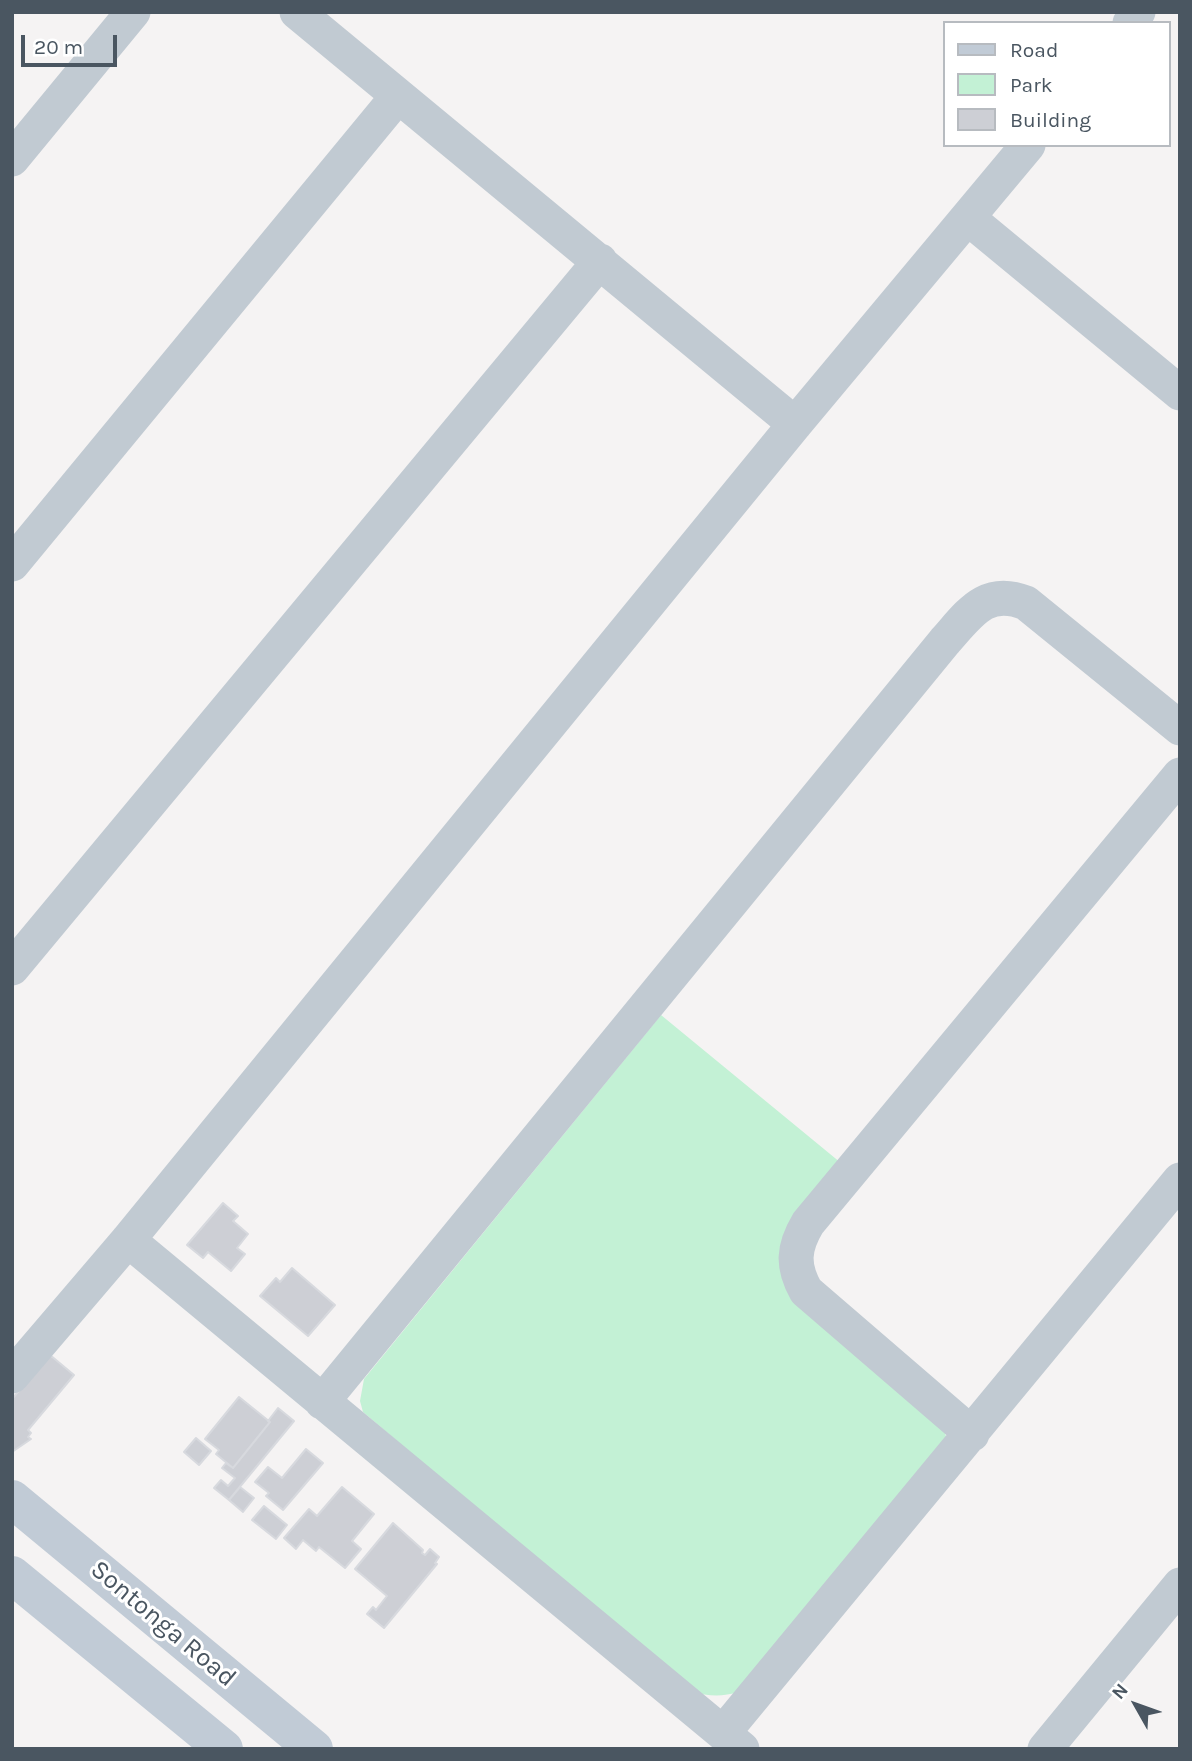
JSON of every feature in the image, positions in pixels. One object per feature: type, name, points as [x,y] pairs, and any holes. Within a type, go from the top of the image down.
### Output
[{"type":"main road","name":"Sontonga Road","points":[[12,1499],[314,1749]]},
{"type":"main road","points":[[12,1575],[224,1749]]},
{"type":"street","points":[[12,159],[134,12]]},
{"type":"street","points":[[298,12],[795,424]]},
{"type":"street","points":[[12,564],[398,96]]},
{"type":"street","points":[[12,1376],[128,1240],[795,424],[1026,147]]},
{"type":"street","points":[[968,218],[1180,393]]},
{"type":"street","points":[[12,968],[600,261]]},
{"type":"street","points":[[322,1402],[944,641],[977,607],[992,598],[1010,597],[1026,603],[1180,728]]},
{"type":"street","points":[[972,1434],[807,1291],[795,1263],[797,1244],[808,1223],[1180,775]]},
{"type":"street","points":[[128,1240],[732,1741],[972,1434],[1180,1180]]},
{"type":"street","points":[[1045,1749],[1180,1585]]},
{"type":"green space","points":[[661,1015],[841,1163],[781,1259],[944,1427],[946,1437],[739,1692],[721,1695],[692,1692],[363,1412],[360,1401],[364,1379]]},
{"type":"building","points":[[223,1203],[238,1216],[233,1221],[248,1234],[237,1248],[245,1254],[231,1271],[208,1252],[203,1258],[187,1245]]},
{"type":"building","points":[[292,1268],[335,1305],[308,1336],[260,1296],[276,1278],[280,1282]]},
{"type":"building","points":[[50,1355],[74,1375],[28,1430],[31,1433],[28,1437],[31,1439],[12,1452],[12,1399]]},
{"type":"building","points":[[239,1397],[270,1422],[233,1468],[216,1454],[219,1450],[205,1439]]},
{"type":"building","points":[[278,1408],[294,1421],[229,1500],[214,1488],[221,1480],[228,1486],[235,1478],[222,1468],[226,1463],[233,1468]]},
{"type":"building","points":[[196,1438],[211,1451],[199,1465],[184,1452]]},
{"type":"building","points":[[306,1449],[323,1463],[283,1510],[266,1496],[269,1493],[255,1482],[268,1467],[282,1478]]},
{"type":"building","points":[[240,1487],[254,1498],[243,1512],[229,1500]]},
{"type":"building","points":[[342,1487],[374,1514],[352,1541],[361,1549],[345,1568],[319,1547],[316,1551],[303,1540],[296,1549],[284,1538],[309,1509],[317,1516]]},
{"type":"building","points":[[264,1506],[287,1525],[276,1539],[252,1520]]},
{"type":"building","points":[[393,1523],[423,1550],[422,1553],[425,1555],[430,1549],[439,1557],[435,1563],[437,1564],[384,1628],[367,1614],[373,1607],[376,1610],[387,1596],[355,1569]]}]
